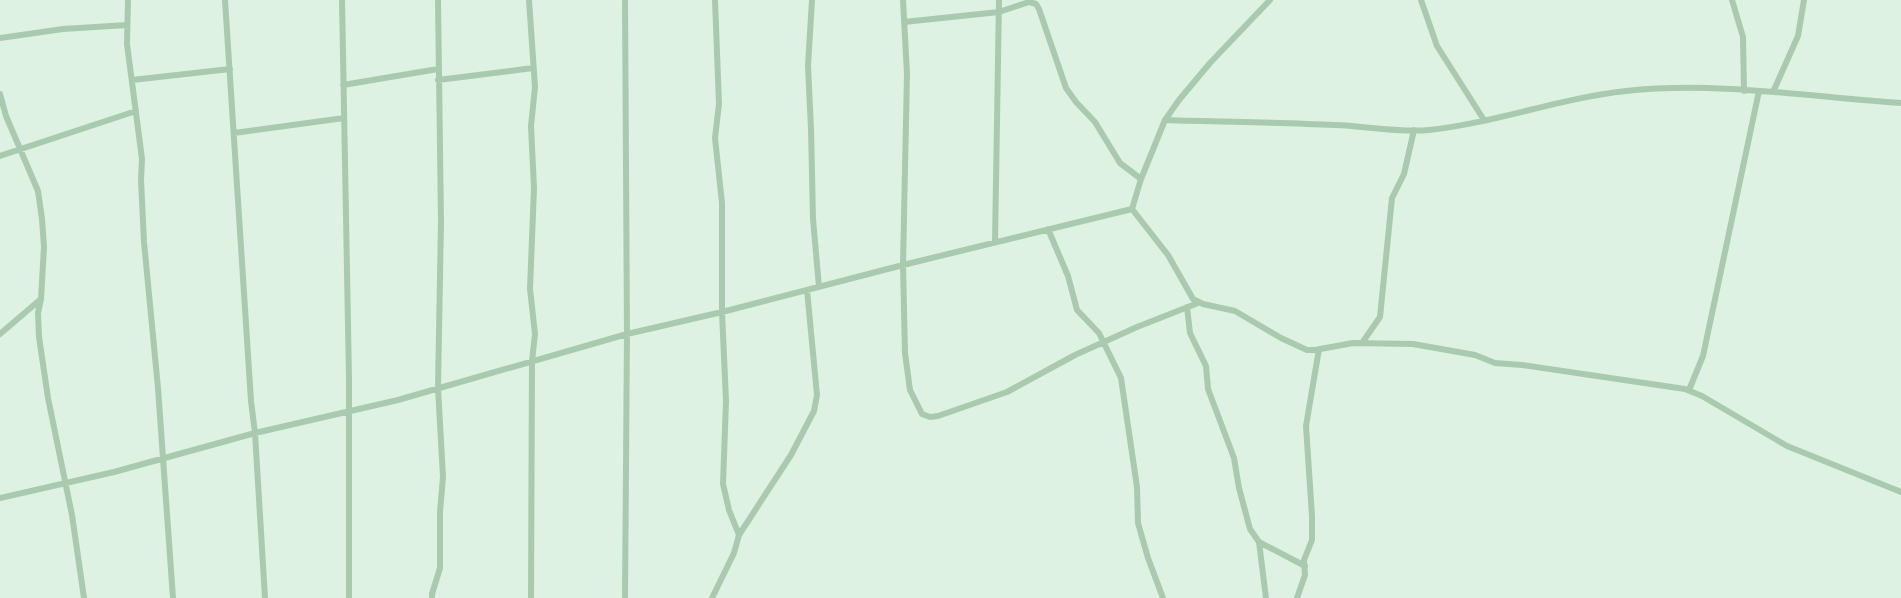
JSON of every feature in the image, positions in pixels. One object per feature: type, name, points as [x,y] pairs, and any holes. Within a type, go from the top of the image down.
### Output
[{"type":"street","points":[[128,0],[127,44],[142,159],[141,180],[144,242],[174,598]]},
{"type":"street","points":[[225,0],[251,401],[256,433],[265,598]]},
{"type":"street","points":[[342,0],[349,412],[347,478],[349,598]]},
{"type":"street","points":[[432,598],[440,568],[440,512],[443,477],[438,388],[441,205],[438,0]]},
{"type":"street","points":[[529,0],[534,98],[531,126],[534,188],[530,289],[535,334],[532,361],[531,598]]},
{"type":"street","points":[[625,598],[627,0]]},
{"type":"street","points":[[715,0],[719,104],[715,138],[722,203],[722,312],[726,401],[723,484],[730,516],[739,535]]},
{"type":"street","points":[[812,0],[808,66],[812,219],[819,287]]},
{"type":"street","points":[[902,0],[907,82],[902,264],[905,353],[909,382],[917,406],[926,416],[938,416],[1007,392],[1075,355],[1198,302]]},
{"type":"street","points":[[995,242],[999,0]]},
{"type":"street","points":[[1132,209],[1141,179],[1165,120],[1210,63],[1270,0]]},
{"type":"street","points":[[1421,0],[1437,46],[1484,120]]},
{"type":"street","points":[[1732,0],[1743,36],[1744,90]]},
{"type":"street","points":[[1773,92],[1796,41],[1804,0]]},
{"type":"street","points":[[904,22],[999,12],[1029,2],[1038,6],[1066,88],[1095,122],[1120,163],[1141,179]]},
{"type":"street","points":[[0,38],[63,29],[127,25]]},
{"type":"street","points":[[438,80],[533,68]]},
{"type":"street","points":[[132,80],[230,69]]},
{"type":"street","points":[[343,84],[438,69]]},
{"type":"street","points":[[1165,120],[1428,130],[1484,120],[1591,95],[1678,88],[1759,91],[1901,103]]},
{"type":"street","points":[[1689,390],[1703,356],[1759,91]]},
{"type":"street","points":[[0,94],[6,116],[38,191],[44,247],[41,299],[38,313],[38,337],[48,398],[66,484],[84,598]]},
{"type":"street","points":[[0,156],[136,111]]},
{"type":"street","points":[[234,133],[344,118]]},
{"type":"street","points":[[1362,343],[1380,317],[1392,198],[1404,174],[1414,130]]},
{"type":"street","points":[[0,498],[66,484],[256,433],[398,400],[627,334],[722,312],[902,264],[1132,209]]},
{"type":"street","points":[[1132,209],[1168,255],[1193,300],[1230,309],[1292,344],[1307,350],[1362,343],[1412,344],[1474,355],[1495,363],[1522,365],[1689,390],[1787,446],[1901,492]]},
{"type":"street","points":[[1048,230],[1068,276],[1078,310],[1096,329],[1121,378],[1138,487],[1138,524],[1163,598]]},
{"type":"street","points":[[712,598],[734,553],[739,535],[791,455],[816,406],[817,395],[807,290]]},
{"type":"street","points":[[0,334],[41,299]]},
{"type":"street","points":[[1186,307],[1190,333],[1206,366],[1208,389],[1234,458],[1239,488],[1250,529],[1259,542],[1266,598]]},
{"type":"street","points":[[1297,598],[1305,575],[1304,560],[1312,537],[1306,426],[1319,349]]},
{"type":"street","points":[[1259,542],[1305,566]]}]
